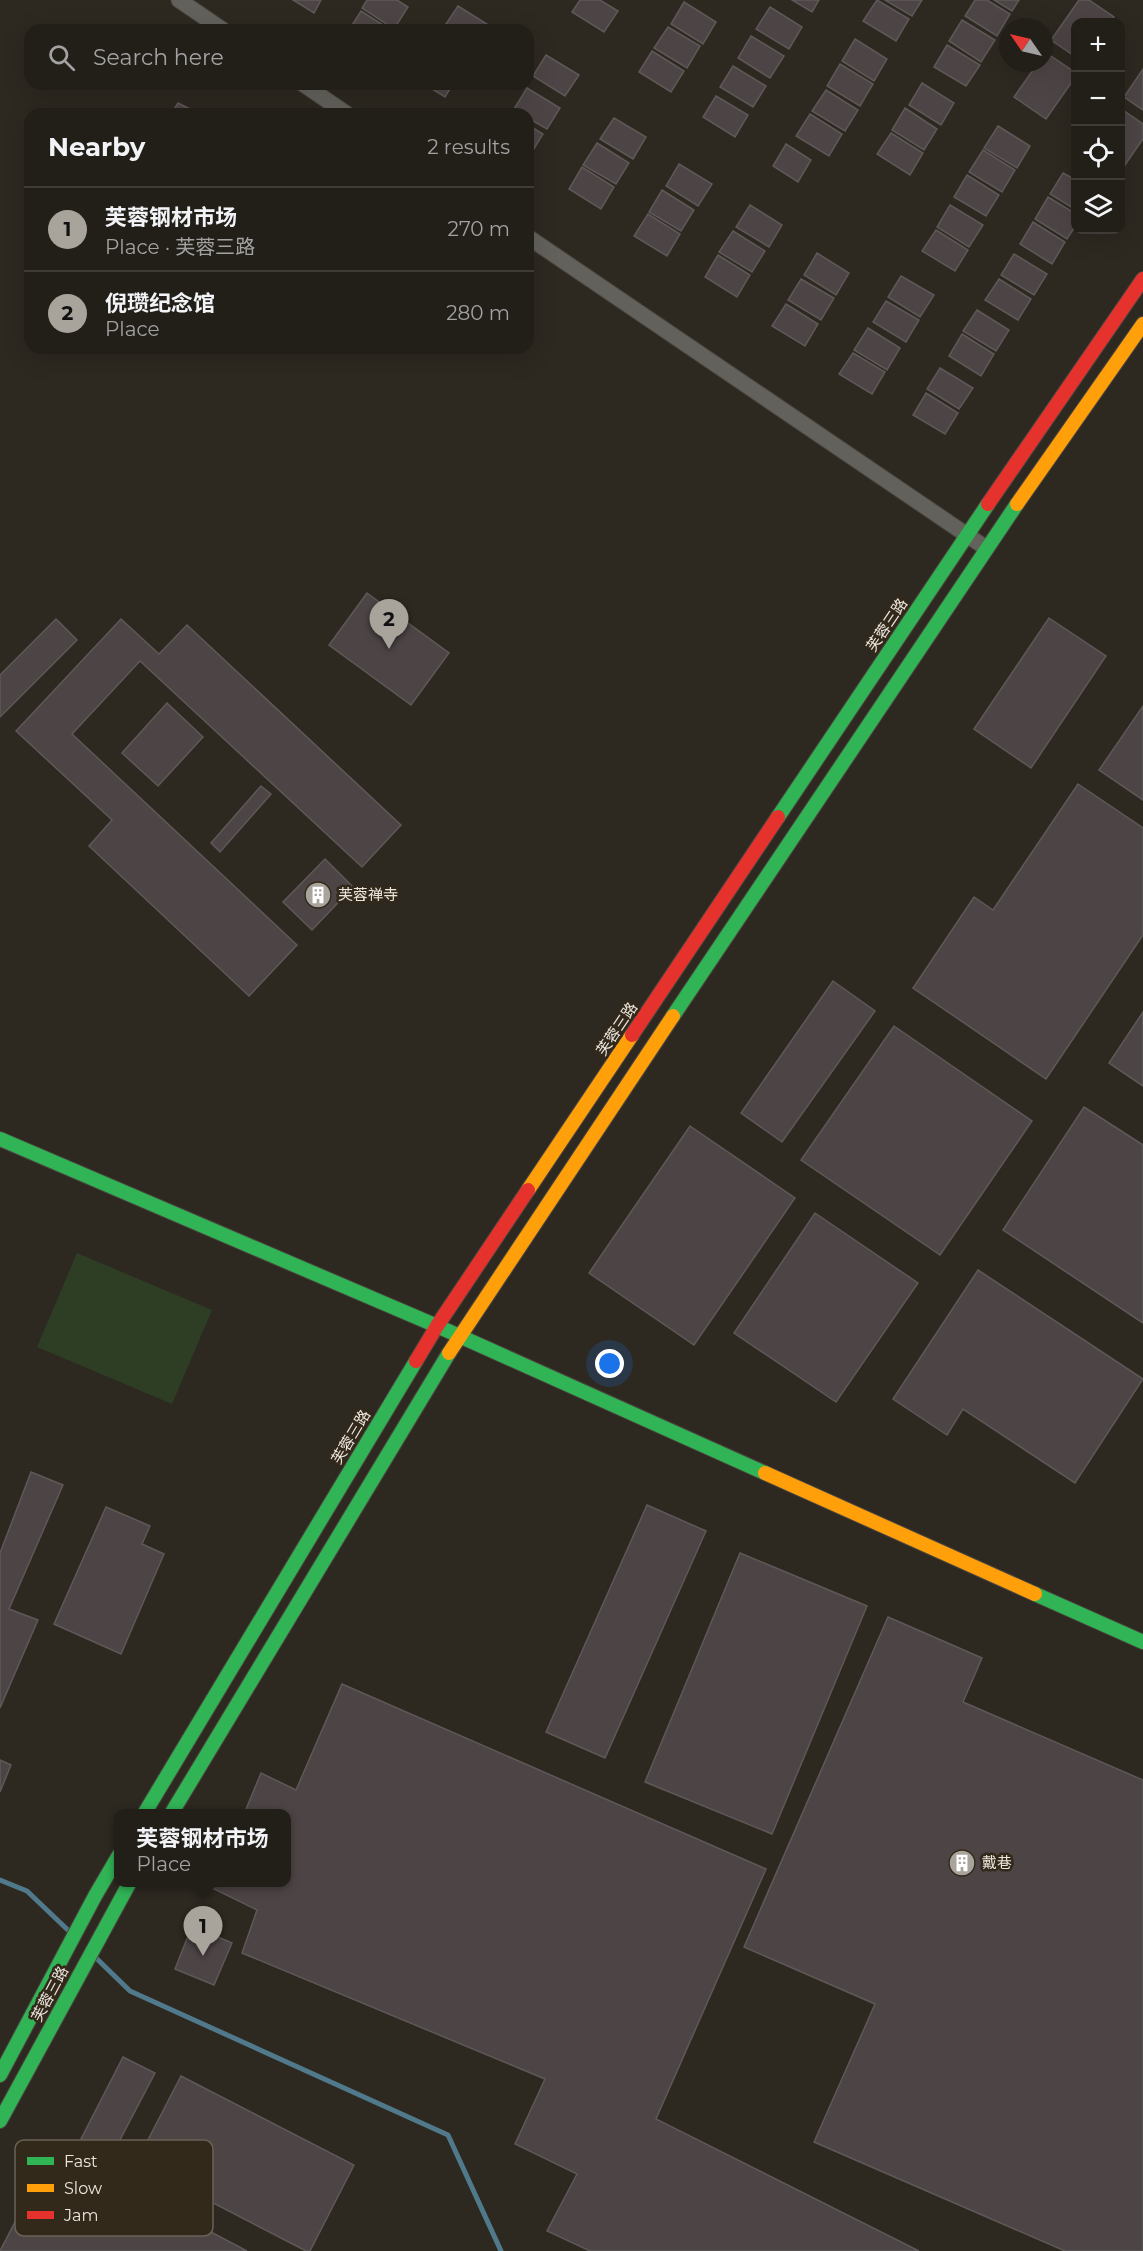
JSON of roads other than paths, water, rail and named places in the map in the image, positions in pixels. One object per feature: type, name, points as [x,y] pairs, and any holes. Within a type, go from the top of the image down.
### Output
[{"type":"main road","name":"芙蓉三路","points":[[147,1809],[437,1326],[967,534],[1143,279]]},
{"type":"main road","points":[[174,1809],[459,1336],[986,548],[1143,324]]},
{"type":"main road","points":[[0,1139],[437,1326],[1143,1642]]},
{"type":"main road","name":"芙蓉三路","points":[[0,2075],[114,1864]]},
{"type":"main road","name":"芙蓉三路","points":[[0,2121],[127,1887]]},
{"type":"street","points":[[179,0],[214,24]]},
{"type":"street","points":[[312,90],[338,108]]},
{"type":"street","points":[[534,241],[986,548]]},
{"type":"waterway","points":[[0,1880],[27,1891],[71,1933]]},
{"type":"waterway","points":[[94,1956],[130,1991],[448,2135],[501,2251]]},
{"type":"place","name":"倪瓒纪念馆","points":[[389,649]]},
{"type":"place","name":"芙蓉禅寺","points":[[318,895]]},
{"type":"place","name":"戴巷","points":[[962,1863]]},
{"type":"place","name":"芙蓉钢材市场","points":[[203,1956]]}]
